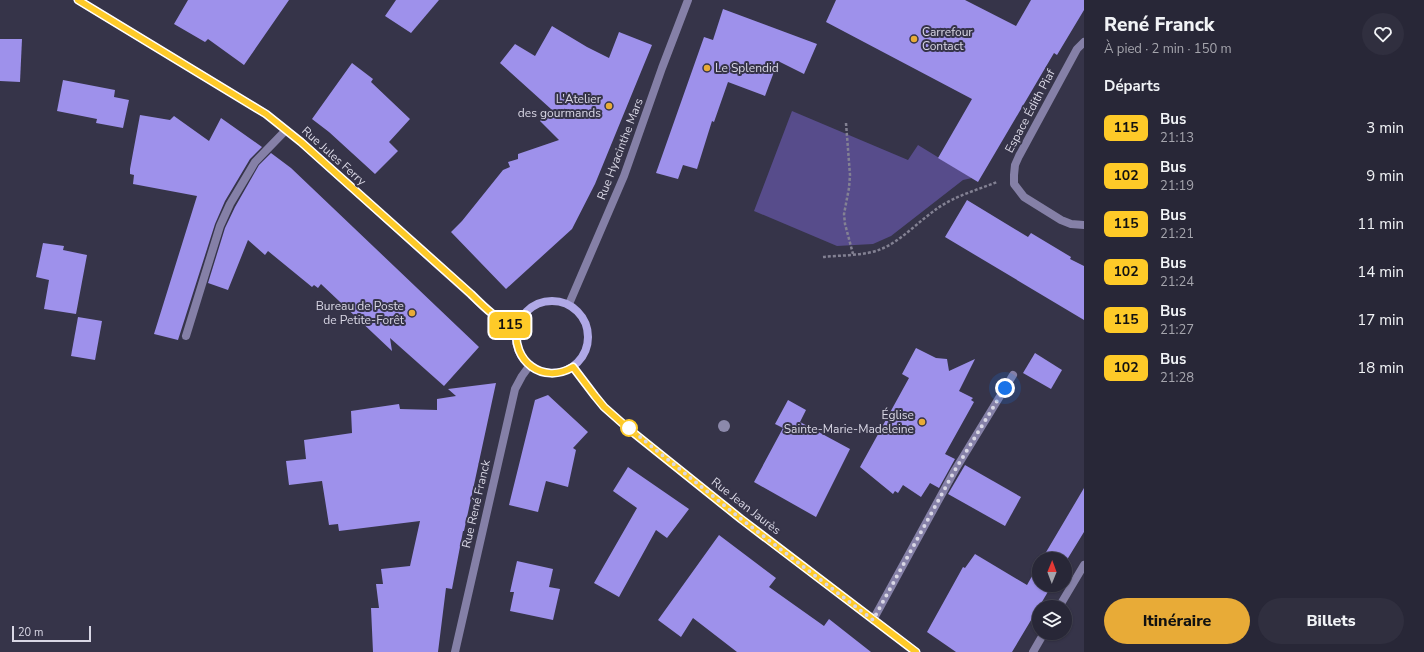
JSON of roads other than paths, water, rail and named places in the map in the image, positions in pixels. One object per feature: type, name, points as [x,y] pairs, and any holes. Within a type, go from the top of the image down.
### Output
[{"type":"street","name":"Rue Jules Ferry","points":[[78,0],[246,102],[286,130],[471,294],[488,312],[517,327]]},
{"type":"street","name":"Rue Hyacinthe Mars","points":[[569,304],[624,176],[688,0]]},
{"type":"street","name":"Espace Édith Piaf","points":[[1084,42],[1077,49],[1019,156],[1014,175],[1014,184],[1024,197],[1061,220],[1071,224],[1084,225]]},
{"type":"street","points":[[186,336],[220,226],[230,204],[255,162],[286,130]]},
{"type":"street","points":[[548,300],[569,304],[578,310],[585,319],[589,334],[586,350],[581,359],[573,367],[563,372],[552,373],[540,371],[530,366],[523,358],[518,348],[516,338],[517,327],[524,313],[538,303],[548,300]]},
{"type":"street","name":"Rue René Franck","points":[[455,652],[515,389],[522,376],[530,366]]},
{"type":"street","name":"Rue Jean Jaurès","points":[[573,367],[604,407],[630,430],[741,519],[916,652]]},
{"type":"street","points":[[873,620],[955,470],[1013,375]]},
{"type":"street","points":[[1063,600],[1084,565]]},
{"type":"street","points":[[1033,652],[1040,640]]},
{"type":"place","name":"Carrefour Contact","points":[[914,39]]},
{"type":"place","name":"Le Splendid","points":[[707,68]]},
{"type":"place","name":"L'Atelier des gourmands","points":[[609,106]]},
{"type":"place","name":"Bureau de Poste de Petite-Forêt","points":[[412,313]]},
{"type":"place","name":"Église Sainte-Marie-Madeleine","points":[[922,422]]}]
